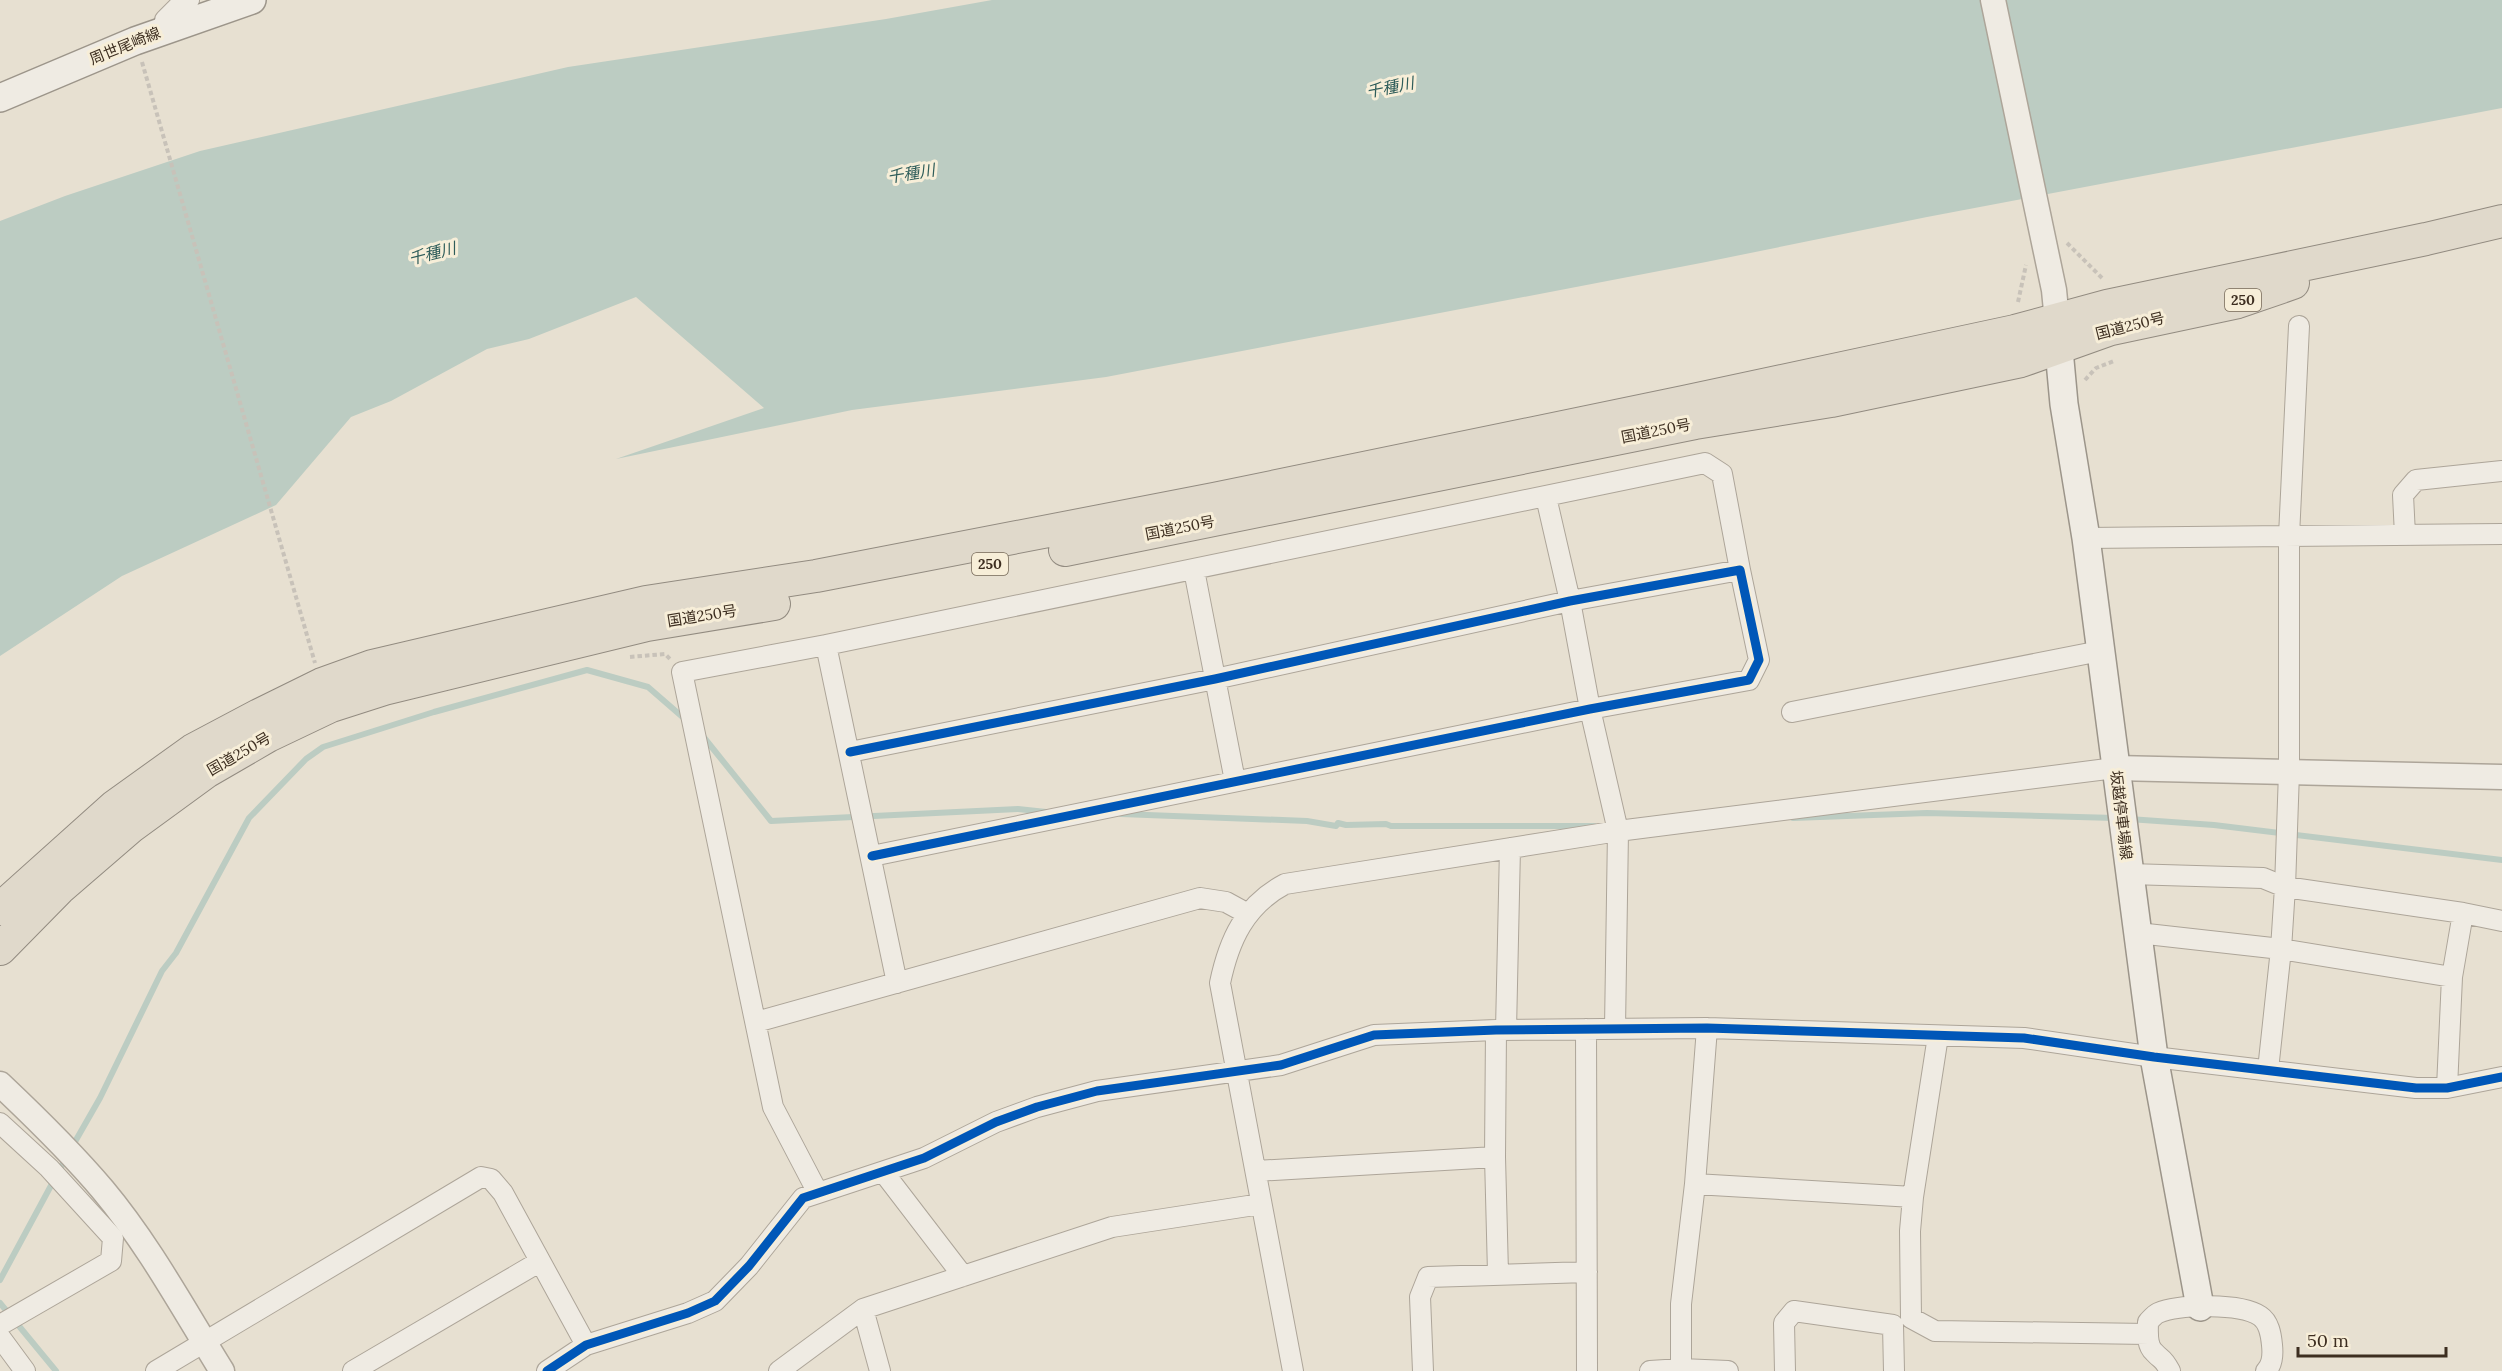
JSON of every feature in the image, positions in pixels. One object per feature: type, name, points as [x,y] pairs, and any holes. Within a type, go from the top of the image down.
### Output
[{"type":"highway","name":"国道250号","points":[[0,909],[115,806],[193,750],[312,689],[372,666],[646,602],[816,576],[1214,499],[1684,402],[2057,335],[2111,329],[2238,302],[2426,239],[2502,220]]},
{"type":"highway","name":"国道250号","points":[[0,949],[59,889],[132,826],[206,771],[268,736],[331,706],[384,689],[647,625],[812,598],[1231,518],[1695,423],[1831,401],[2021,361],[2057,335]]},
{"type":"main road","name":"周世尾崎線","points":[[0,98],[165,30],[252,0]]},
{"type":"main road","name":"坂越停車場線","points":[[2057,335],[2154,1057],[2200,1307]]},
{"type":"street","points":[[165,30],[165,21],[180,5],[189,0]]},
{"type":"street","points":[[1992,0],[2054,290],[2057,335]]},
{"type":"street","points":[[2268,1070],[2282,949],[2285,887],[2289,772],[2289,536],[2299,326]]},
{"type":"street","points":[[818,1193],[773,1107],[682,672],[1194,570],[1705,463],[1722,474],[1759,660],[1749,680],[1590,709],[872,856]]},
{"type":"street","points":[[2405,535],[2403,495],[2416,480],[2502,471]]},
{"type":"street","points":[[1546,497],[1618,831],[1615,1028]]},
{"type":"street","points":[[2086,538],[2502,534]]},
{"type":"street","points":[[1194,570],[1235,781]]},
{"type":"street","points":[[850,752],[1215,678],[1570,601],[1740,570]]},
{"type":"street","points":[[826,645],[897,983]]},
{"type":"street","points":[[1792,712],[2100,651]]},
{"type":"street","points":[[1293,1371],[1220,983],[1226,953],[1248,914],[1266,894],[1285,884],[1618,831],[2115,768],[2502,777]]},
{"type":"street","points":[[1497,1273],[1495,1157],[1510,848]]},
{"type":"street","points":[[2129,874],[2263,878],[2285,887],[2463,913],[2502,921]]},
{"type":"street","points":[[756,1022],[1200,898],[1226,902],[1248,914]]},
{"type":"street","points":[[2447,1088],[2452,977],[2463,913]]},
{"type":"street","points":[[2138,933],[2282,949],[2452,977]]},
{"type":"street","points":[[1682,1369],[1681,1304],[1695,1184],[1707,1028]]},
{"type":"street","points":[[547,1371],[586,1345],[688,1313],[715,1301],[749,1266],[803,1198],[924,1158],[996,1122],[1037,1107],[1097,1091],[1281,1065],[1374,1035],[1501,1030],[1707,1028],[2024,1038],[2154,1057],[2416,1088],[2447,1088],[2502,1077]]},
{"type":"street","points":[[1586,1029],[1587,1371]]},
{"type":"street","points":[[1894,1371],[1902,1321],[1913,1197],[1938,1036]]},
{"type":"street","points":[[0,1084],[52,1134],[104,1192],[149,1255],[222,1371]]},
{"type":"street","points":[[0,1124],[49,1168],[113,1238],[111,1261],[0,1325]]},
{"type":"street","points":[[1256,1171],[1495,1157]]},
{"type":"street","points":[[884,1173],[963,1276]]},
{"type":"street","points":[[156,1371],[481,1177],[491,1179],[503,1193],[586,1345]]},
{"type":"street","points":[[1695,1184],[1913,1197]]},
{"type":"street","points":[[778,1371],[863,1309],[1112,1227],[1261,1204]]},
{"type":"street","points":[[353,1371],[539,1262]]},
{"type":"street","points":[[1423,1371],[1420,1297],[1428,1277],[1497,1273],[1587,1272]]},
{"type":"street","points":[[2170,1371],[2165,1359],[2153,1352],[2148,1334],[2148,1322],[2156,1314],[2200,1307],[2244,1308],[2260,1316],[2268,1324],[2272,1344],[2272,1360],[2266,1371]]},
{"type":"street","points":[[863,1309],[880,1371]]},
{"type":"street","points":[[1785,1371],[1784,1323],[1794,1311],[1902,1321],[1935,1331],[2148,1334]]},
{"type":"street","points":[[0,1336],[25,1371]]},
{"type":"street","points":[[1650,1371],[1682,1369],[1728,1371]]},
{"type":"path","points":[[141,59],[311,654]]},
{"type":"path","points":[[2083,388],[2085,380],[2096,368],[2114,362]]},
{"type":"water","name":"千種川","points":[[992,0],[2502,0],[2502,108],[1106,377],[852,410],[616,459],[764,408],[636,297],[529,339],[487,349],[391,401],[351,417],[276,505],[122,576],[0,656],[0,221],[65,196],[200,151],[568,67],[886,19]]},
{"type":"waterway","points":[[72,1147],[100,1098],[162,971],[176,953],[249,818],[306,759],[323,747],[434,712],[587,670],[648,687],[686,720]]},
{"type":"waterway","points":[[702,735],[771,821],[1018,809],[1046,812]]},
{"type":"waterway","points":[[1793,818],[1927,813],[2115,818]]},
{"type":"waterway","points":[[1121,814],[1307,821],[1336,826],[1338,823],[1391,826],[1594,826]]},
{"type":"waterway","points":[[2129,819],[2214,825],[2502,860]]},
{"type":"waterway","points":[[0,1280],[67,1156]]},
{"type":"waterway","points":[[0,1303],[56,1371]]},
{"type":"cycle path","points":[[850,752],[1215,679],[1570,601],[1740,570],[1759,660],[1749,680],[1590,709],[872,856]]},
{"type":"cycle path","points":[[547,1371],[586,1345],[688,1313],[715,1301],[749,1266],[803,1198],[924,1158],[996,1122],[1037,1107],[1097,1091],[1281,1065],[1374,1035],[1496,1030],[1707,1028],[2024,1038],[2154,1057],[2416,1088],[2447,1088],[2502,1077]]}]
